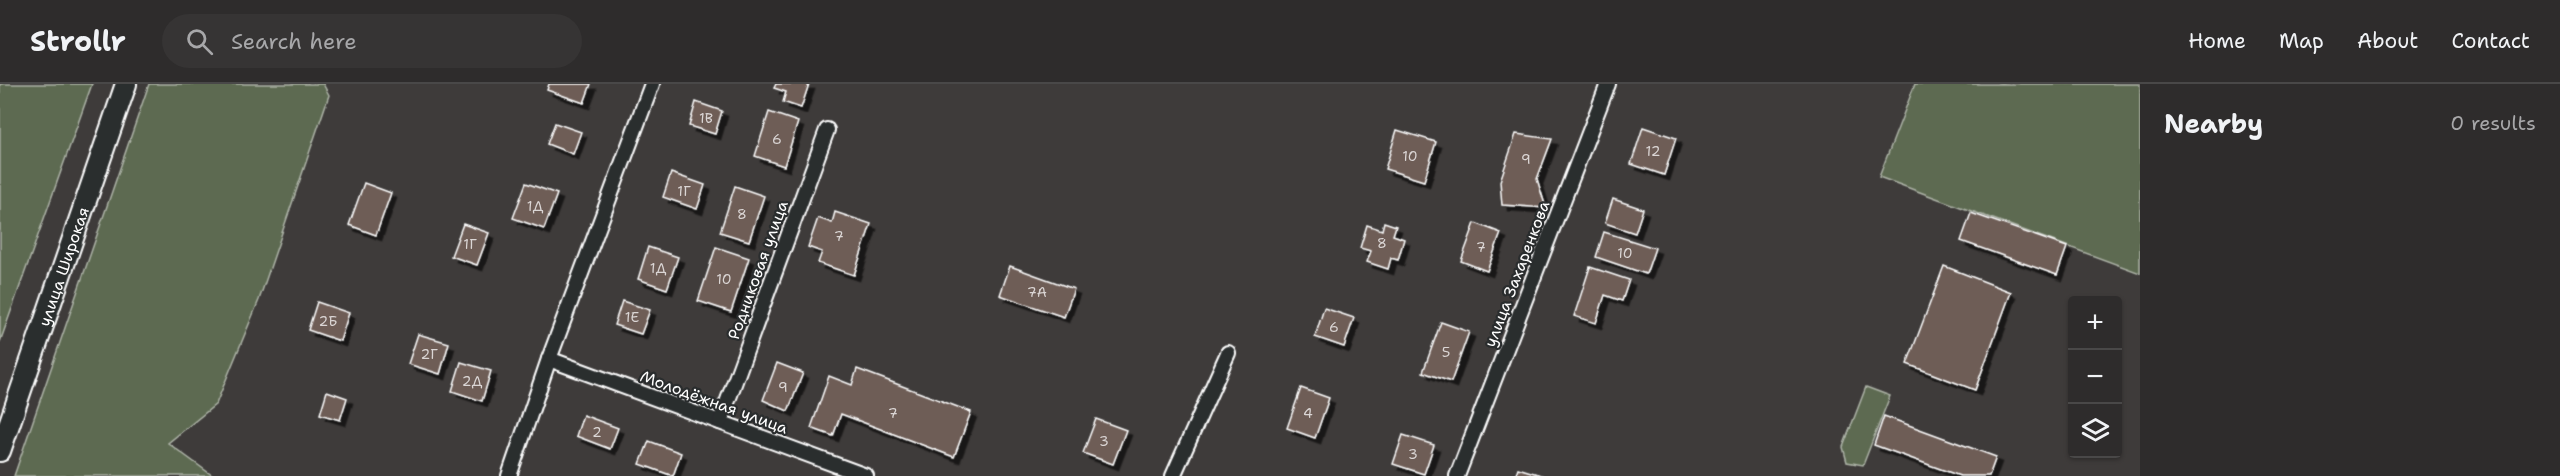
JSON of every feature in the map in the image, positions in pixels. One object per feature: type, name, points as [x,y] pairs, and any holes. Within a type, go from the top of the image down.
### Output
[{"type":"main road","name":"улица Широкая","points":[[0,451],[126,84]]},
{"type":"street","points":[[509,476],[549,359],[652,84]]},
{"type":"street","name":"улица Захаренкова","points":[[1457,476],[1608,84]]},
{"type":"street","name":"Родниковая улица","points":[[720,422],[827,129]]},
{"type":"street","points":[[1173,476],[1227,353]]},
{"type":"street","name":"Молодёжная улица","points":[[549,359],[866,476]]},
{"type":"green space","points":[[0,84],[92,84],[0,342]]},
{"type":"green space","points":[[149,84],[323,84],[329,95],[259,300],[216,404],[168,443],[213,476],[14,476]]},
{"type":"green space","points":[[1915,84],[2140,84],[2140,273],[1879,177]]},
{"type":"green space","points":[[1866,387],[1890,396],[1863,465],[1847,462],[1843,447]]},
{"type":"building","points":[[549,84],[591,84],[584,103],[547,90]]},
{"type":"building","points":[[776,84],[809,84],[801,108],[783,102],[786,92],[774,88]]},
{"type":"building","points":[[696,102],[722,111],[715,134],[689,126]]},
{"type":"building","points":[[769,112],[798,122],[784,166],[755,156]]},
{"type":"building","points":[[555,123],[581,132],[573,154],[547,144]]},
{"type":"building","points":[[1643,127],[1676,138],[1664,175],[1631,164]]},
{"type":"building","points":[[1397,130],[1436,142],[1424,181],[1385,169]]},
{"type":"building","points":[[1516,134],[1552,139],[1537,179],[1546,208],[1502,205],[1500,181]]},
{"type":"building","points":[[671,173],[705,185],[697,209],[663,197]]},
{"type":"building","points":[[364,183],[391,193],[376,235],[349,225]]},
{"type":"building","points":[[526,183],[557,194],[544,229],[513,218]]},
{"type":"building","points":[[735,186],[764,196],[749,241],[720,232]]},
{"type":"building","points":[[1613,199],[1643,209],[1635,233],[1605,223]]},
{"type":"building","points":[[835,212],[871,224],[854,275],[818,263],[822,252],[808,247],[818,218],[832,223]]},
{"type":"building","points":[[1971,213],[2067,247],[2057,275],[1961,241]]},
{"type":"building","points":[[1384,222],[1396,226],[1393,235],[1404,239],[1398,260],[1391,258],[1388,269],[1367,262],[1371,251],[1360,248],[1367,225],[1382,230]]},
{"type":"building","points":[[1475,223],[1501,233],[1487,271],[1461,261]]},
{"type":"building","points":[[463,224],[489,233],[477,265],[451,256]]},
{"type":"building","points":[[1604,232],[1655,248],[1646,274],[1596,257]]},
{"type":"building","points":[[648,247],[678,257],[667,289],[638,279]]},
{"type":"building","points":[[716,247],[749,258],[731,312],[698,301]]},
{"type":"building","points":[[1010,266],[1074,289],[1064,317],[1000,295]]},
{"type":"building","points":[[1944,266],[2011,292],[1975,390],[1907,364]]},
{"type":"building","points":[[1590,267],[1629,280],[1622,301],[1605,295],[1596,323],[1574,316]]},
{"type":"building","points":[[622,301],[650,310],[641,334],[614,325]]},
{"type":"building","points":[[317,302],[349,313],[340,341],[308,330]]},
{"type":"building","points":[[1324,308],[1354,318],[1344,347],[1315,337]]},
{"type":"building","points":[[1441,322],[1469,332],[1451,382],[1423,372]]},
{"type":"building","points":[[418,334],[449,343],[440,374],[408,364]]},
{"type":"building","points":[[461,362],[491,371],[482,401],[452,391]]},
{"type":"building","points":[[777,363],[803,373],[788,411],[763,400]]},
{"type":"building","points":[[857,369],[971,412],[954,457],[841,414],[833,436],[811,428],[829,376],[852,385]]},
{"type":"building","points":[[1301,388],[1329,398],[1315,438],[1287,428]]},
{"type":"building","points":[[327,391],[347,398],[340,420],[320,414]]},
{"type":"building","points":[[583,415],[618,428],[610,449],[576,436]]},
{"type":"building","points":[[1884,416],[1996,457],[1989,476],[1960,476],[1874,445]]},
{"type":"building","points":[[1096,419],[1126,430],[1113,464],[1083,453]]},
{"type":"building","points":[[1403,435],[1434,445],[1424,474],[1393,464]]},
{"type":"building","points":[[649,441],[681,453],[673,476],[640,464]]},
{"type":"building","points":[[1518,468],[1544,476],[1515,476]]}]
